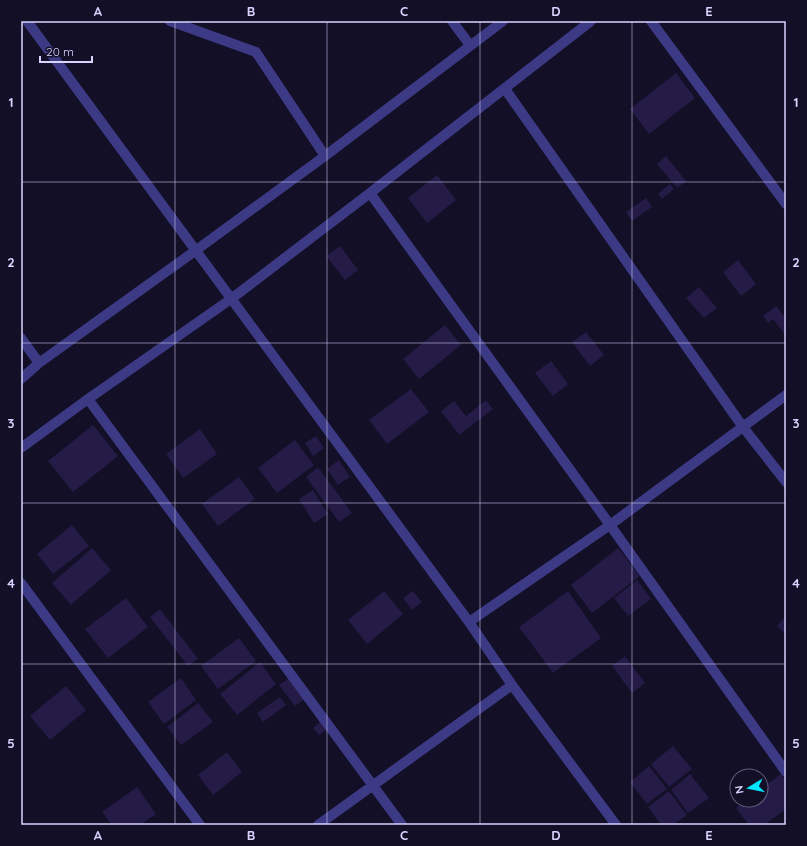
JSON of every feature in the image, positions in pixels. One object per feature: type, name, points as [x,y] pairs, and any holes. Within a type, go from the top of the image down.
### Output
[{"type":"street","points":[[27,21],[469,622],[512,684],[616,825]]},
{"type":"street","points":[[170,21],[256,52],[325,156]]},
{"type":"street","points":[[452,21],[470,45]]},
{"type":"street","points":[[21,379],[39,363],[325,156],[503,21]]},
{"type":"street","points":[[21,448],[88,399],[232,299],[591,21]]},
{"type":"street","points":[[650,21],[786,204]]},
{"type":"street","points":[[505,88],[743,427],[786,482]]},
{"type":"street","points":[[370,193],[786,772]]},
{"type":"street","points":[[21,338],[39,363]]},
{"type":"street","points":[[469,622],[610,525],[786,395]]},
{"type":"street","points":[[88,399],[402,825]]},
{"type":"street","points":[[21,583],[200,825]]},
{"type":"street","points":[[318,825],[512,684]]},
{"type":"building","points":[[676,73],[695,98],[649,134],[630,109]]},
{"type":"building","points":[[666,156],[686,181],[677,188],[657,164]]},
{"type":"building","points":[[437,175],[456,200],[427,223],[408,198]]},
{"type":"building","points":[[670,184],[674,189],[662,199],[658,194]]},
{"type":"building","points":[[646,198],[652,207],[632,221],[626,212]]},
{"type":"building","points":[[340,246],[358,270],[345,280],[326,256]]},
{"type":"building","points":[[738,260],[756,284],[741,296],[723,272]]},
{"type":"building","points":[[699,287],[717,308],[704,318],[686,298]]},
{"type":"building","points":[[776,306],[786,319],[786,336],[773,319],[768,323],[763,316]]},
{"type":"building","points":[[445,325],[461,345],[419,379],[403,359]]},
{"type":"building","points":[[586,332],[604,355],[590,366],[572,342]]},
{"type":"building","points":[[551,361],[568,384],[553,396],[535,373]]},
{"type":"building","points":[[411,389],[429,412],[387,444],[369,420]]},
{"type":"building","points":[[486,400],[493,409],[459,435],[441,411],[454,401],[466,416]]},
{"type":"building","points":[[93,425],[118,456],[73,492],[48,461]]},
{"type":"building","points":[[200,429],[217,454],[183,478],[166,454]]},
{"type":"building","points":[[316,436],[324,448],[313,456],[305,443]]},
{"type":"building","points":[[295,440],[314,465],[277,493],[258,468]]},
{"type":"building","points":[[339,460],[350,477],[338,485],[327,469]]},
{"type":"building","points":[[318,467],[352,513],[339,522],[306,477]]},
{"type":"building","points":[[239,477],[255,499],[218,526],[202,504]]},
{"type":"building","points":[[313,490],[328,514],[314,523],[299,499]]},
{"type":"building","points":[[72,525],[89,546],[53,574],[37,554]]},
{"type":"building","points":[[92,548],[111,570],[71,605],[52,583]]},
{"type":"building","points":[[618,548],[640,576],[592,613],[571,585]]},
{"type":"building","points":[[637,580],[651,599],[628,616],[614,598]]},
{"type":"building","points":[[384,591],[403,614],[367,644],[348,620]]},
{"type":"building","points":[[413,591],[422,602],[412,610],[403,598]]},
{"type":"building","points":[[568,591],[601,638],[553,673],[519,627]]},
{"type":"building","points":[[126,598],[148,627],[108,658],[85,629]]},
{"type":"building","points":[[160,609],[198,659],[188,666],[150,617]]},
{"type":"building","points":[[785,617],[786,618],[785,633],[777,626]]},
{"type":"building","points":[[239,638],[256,661],[218,689],[201,666]]},
{"type":"building","points":[[625,656],[645,683],[632,693],[612,666]]},
{"type":"building","points":[[260,662],[276,684],[237,715],[220,694]]},
{"type":"building","points":[[181,678],[196,700],[164,724],[148,702]]},
{"type":"building","points":[[289,678],[305,699],[295,706],[279,685]]},
{"type":"building","points":[[66,686],[86,710],[50,740],[30,716]]},
{"type":"building","points":[[280,697],[286,705],[263,722],[257,713]]},
{"type":"building","points":[[198,703],[213,722],[181,745],[167,727]]},
{"type":"building","points":[[321,721],[327,729],[319,735],[313,728]]},
{"type":"building","points":[[673,746],[692,769],[669,787],[651,764]]},
{"type":"building","points":[[227,752],[242,772],[213,795],[198,775]]},
{"type":"building","points":[[649,766],[667,789],[647,804],[630,782]]},
{"type":"building","points":[[690,774],[709,798],[688,813],[671,790]]},
{"type":"building","points":[[781,774],[786,781],[786,809],[764,825],[749,825],[736,808],[769,808],[769,783]]},
{"type":"building","points":[[137,787],[156,814],[140,825],[112,825],[102,812]]},
{"type":"building","points":[[669,791],[687,815],[673,825],[661,825],[648,807]]}]
